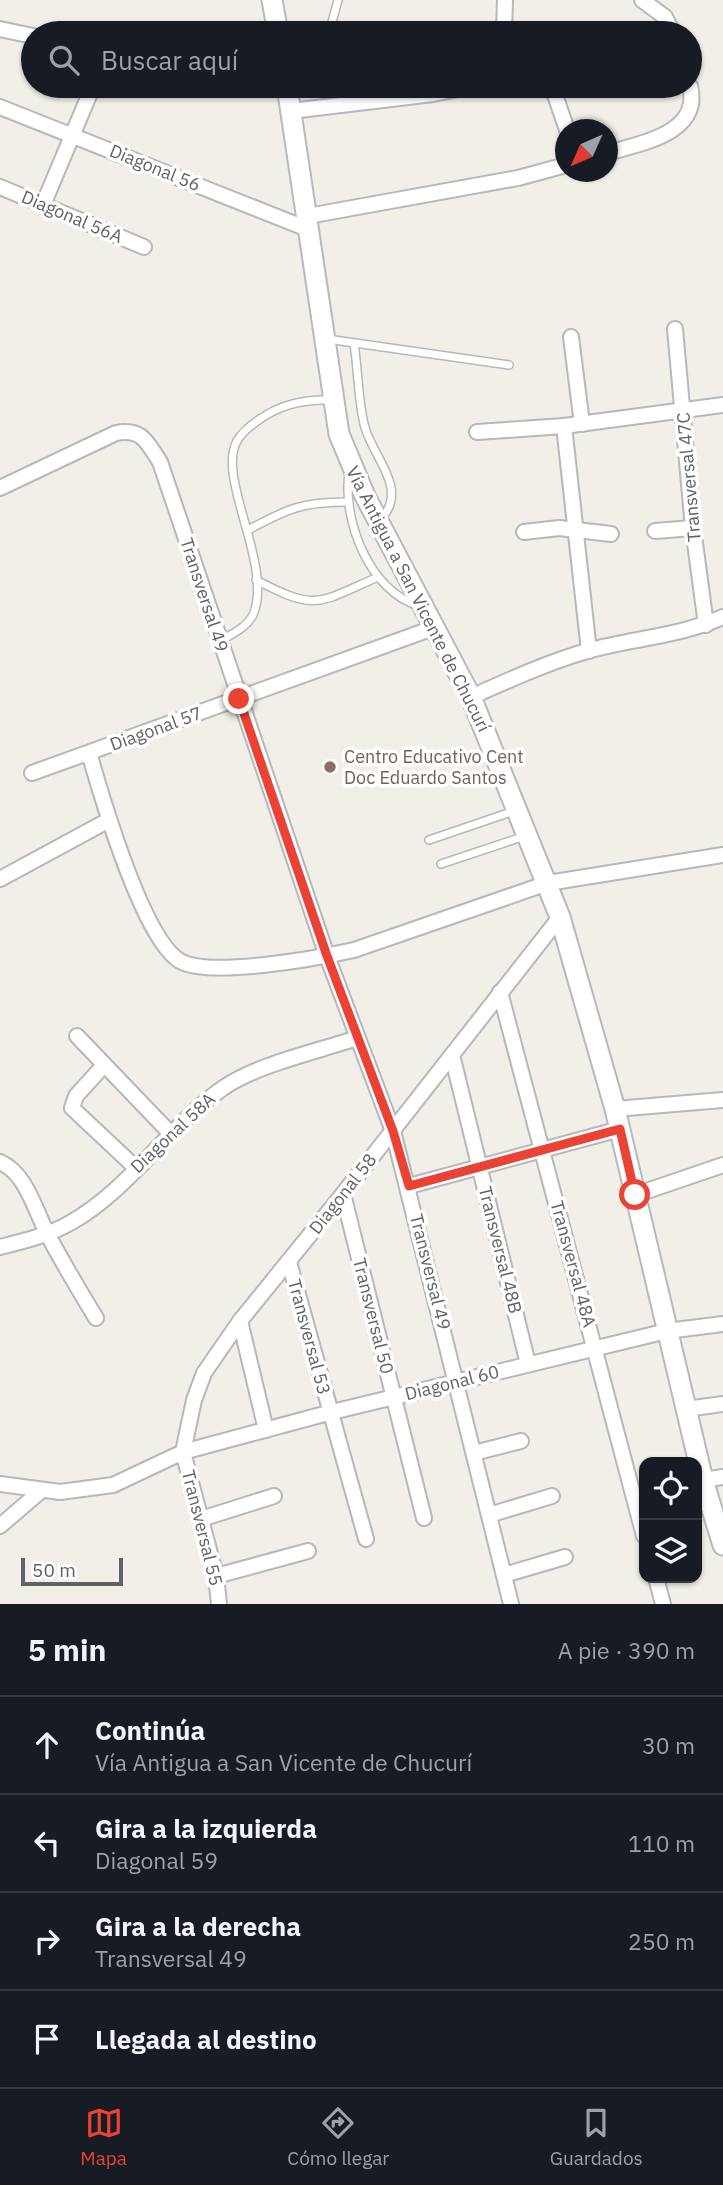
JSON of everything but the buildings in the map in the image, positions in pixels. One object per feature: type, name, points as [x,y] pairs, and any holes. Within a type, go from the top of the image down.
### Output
[{"type":"main road","points":[[272,0],[276,21]]},
{"type":"main road","name":"Vía Antigua a San Vicente de Chucurí","points":[[288,98],[309,223],[332,400],[350,466],[471,697],[560,916],[620,1129],[703,1480],[704,1507],[723,1545]]},
{"type":"street","points":[[504,21],[505,0]]},
{"type":"street","points":[[642,0],[667,21]]},
{"type":"street","points":[[0,29],[21,33]]},
{"type":"street","points":[[43,205],[88,98]]},
{"type":"street","points":[[291,111],[400,98]]},
{"type":"street","points":[[556,98],[563,119]]},
{"type":"street","points":[[618,150],[664,136],[679,125],[689,109],[689,98]]},
{"type":"street","name":"Diagonal 56","points":[[0,107],[309,223]]},
{"type":"street","points":[[309,223],[555,168]]},
{"type":"street","name":"Diagonal 56A","points":[[0,187],[144,247]]},
{"type":"street","name":"Transversal 47C","points":[[675,329],[693,528],[706,625]]},
{"type":"street","points":[[571,337],[582,424]]},
{"type":"street","points":[[477,432],[564,426],[723,405]]},
{"type":"street","points":[[564,426],[589,651]]},
{"type":"street","name":"Transversal 49","points":[[2,484],[116,433],[130,430],[142,434],[160,462],[327,956],[393,1131],[409,1186],[510,1604]]},
{"type":"street","points":[[524,532],[559,528],[578,533],[611,534]]},
{"type":"street","points":[[655,531],[693,528]]},
{"type":"street","points":[[471,697],[532,669],[589,651],[663,638],[723,617]]},
{"type":"street","name":"Diagonal 57","points":[[32,773],[436,626]]},
{"type":"street","points":[[89,753],[109,820],[153,927],[164,946],[180,961],[199,968],[226,968],[327,956],[354,950],[548,883],[723,855]]},
{"type":"street","points":[[0,879],[109,820]]},
{"type":"street","name":"Diagonal 58","points":[[183,1452],[194,1400],[204,1373],[240,1321],[393,1131],[560,916]]},
{"type":"street","name":"Transversal 48A","points":[[500,992],[641,1520]]},
{"type":"street","points":[[77,1036],[171,1134]]},
{"type":"street","name":"Diagonal 58A","points":[[0,1247],[47,1233],[71,1222],[99,1203],[220,1090],[239,1078],[358,1038]]},
{"type":"street","name":"Transversal 48B","points":[[452,1055],[528,1364]]},
{"type":"street","points":[[104,1065],[76,1096],[72,1108],[135,1168]]},
{"type":"street","points":[[615,1109],[723,1100]]},
{"type":"street","points":[[409,1186],[620,1129]]},
{"type":"street","points":[[0,1162],[11,1168],[18,1177],[96,1318]]},
{"type":"street","points":[[635,1195],[723,1165]]},
{"type":"street","name":"Transversal 50","points":[[343,1194],[424,1518]]},
{"type":"street","name":"Transversal 53","points":[[289,1262],[328,1413]]},
{"type":"street","points":[[240,1321],[265,1430]]},
{"type":"street","name":"Diagonal 60","points":[[0,1483],[42,1490],[74,1491],[113,1485],[183,1452],[328,1413],[667,1331],[723,1324]]},
{"type":"street","points":[[686,1409],[723,1404]]},
{"type":"street","points":[[328,1413],[366,1538]]},
{"type":"street","points":[[474,1453],[521,1441]]},
{"type":"street","name":"Transversal 55","points":[[183,1452],[216,1576],[219,1604]]},
{"type":"street","points":[[703,1480],[723,1477]]},
{"type":"street","points":[[0,1526],[42,1490]]},
{"type":"street","points":[[201,1519],[274,1496]]},
{"type":"street","points":[[489,1515],[552,1496]]},
{"type":"street","points":[[216,1576],[308,1551]]},
{"type":"street","points":[[504,1576],[565,1557]]},
{"type":"street","points":[[657,1583],[663,1604]]},
{"type":"lane","points":[[332,21],[338,0]]},
{"type":"lane","points":[[323,338],[509,365]]},
{"type":"lane","points":[[354,343],[365,427],[392,489],[389,509],[379,522]]},
{"type":"lane","points":[[220,642],[242,629],[253,615],[256,580],[248,530],[232,464],[236,442],[249,426],[271,411],[309,399],[332,400]]},
{"type":"lane","points":[[350,466],[346,502],[358,539],[378,577],[398,597],[426,607]]},
{"type":"lane","points":[[248,530],[278,514],[312,502],[346,502]]},
{"type":"lane","points":[[256,580],[289,597],[307,602],[322,601],[378,577]]},
{"type":"lane","points":[[429,840],[518,810]]},
{"type":"lane","points":[[441,864],[529,835]]},
{"type":"place","name":"Centro Educativo Cent Doc Eduardo Santos","points":[[330,767]]},
{"type":"route","points":[[239,699],[327,956],[393,1131],[409,1186],[620,1129],[635,1195]]}]
